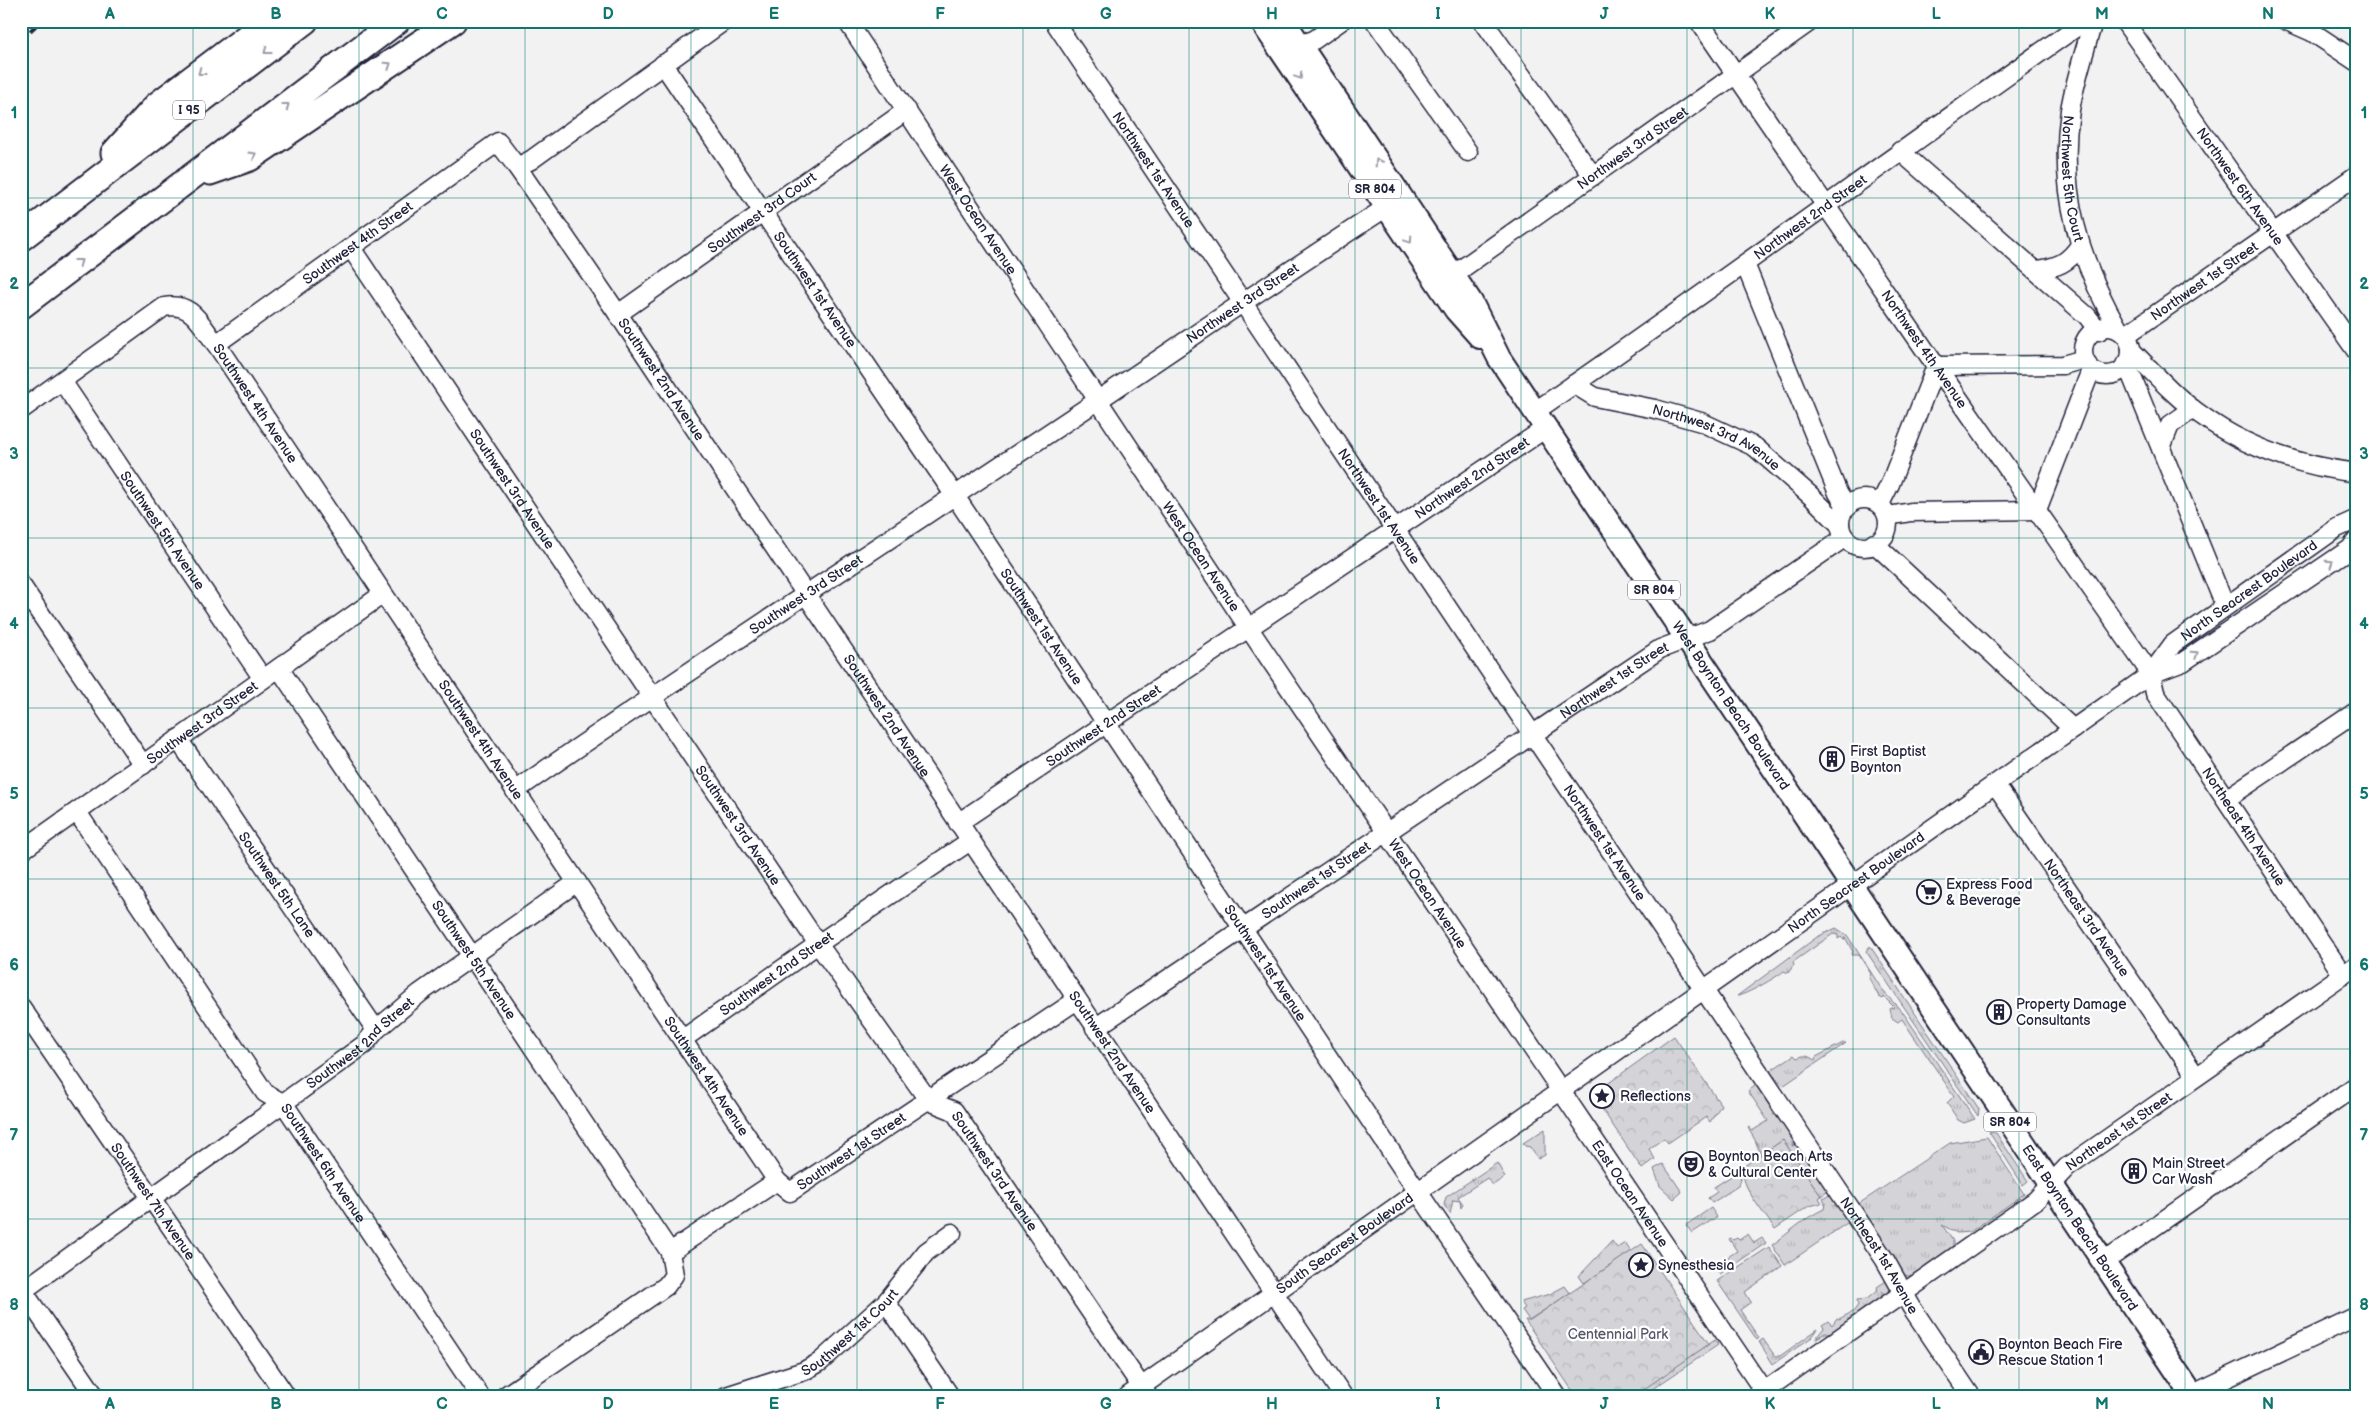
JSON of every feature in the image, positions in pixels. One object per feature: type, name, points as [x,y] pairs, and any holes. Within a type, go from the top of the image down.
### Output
[{"type":"highway","points":[[72,199],[157,105],[268,21]]},
{"type":"highway","name":"I 95","points":[[21,238],[306,21]]},
{"type":"highway","points":[[21,306],[397,21]]},
{"type":"highway","points":[[191,178],[250,158],[453,21]]},
{"type":"main road","name":"West Boynton Beach Boulevard","points":[[1261,21],[1456,310],[1495,352]]},
{"type":"main road","points":[[1274,21],[1288,40],[1301,44]]},
{"type":"main road","name":"West Boynton Beach Boulevard","points":[[1284,21],[1471,302],[1495,352],[1850,885]]},
{"type":"main road","name":"East Boynton Beach Boulevard","points":[[1850,885],[2104,1262],[2191,1395]]},
{"type":"street","points":[[517,167],[531,160],[724,21]]},
{"type":"street","name":"West Ocean Avenue","points":[[847,21],[1248,627],[1561,1089]]},
{"type":"street","name":"Northwest 1st Avenue","points":[[1054,21],[1704,990]]},
{"type":"street","points":[[1301,44],[1314,40],[1342,21]]},
{"type":"street","points":[[1375,21],[1468,152]]},
{"type":"street","points":[[1483,21],[1593,176]]},
{"type":"street","name":"Northwest 4th Avenue","points":[[1699,21],[2151,674]]},
{"type":"street","name":"Northwest 3rd Street","points":[[1453,275],[1811,21]]},
{"type":"street","name":"Northwest 2nd Street","points":[[1248,627],[1394,529],[1540,420],[1574,384],[2085,21]]},
{"type":"street","name":"Northwest 5th Court","points":[[2094,21],[2074,88],[2068,132],[2067,177],[2080,245],[2092,280],[2125,345],[2193,409],[2220,428],[2263,449],[2306,464],[2357,473]]},
{"type":"street","name":"Northwest 6th Avenue","points":[[2124,21],[2357,352]]},
{"type":"street","points":[[2288,21],[2312,32],[2356,58]]},
{"type":"street","name":"Southwest 1st Avenue","points":[[664,64],[955,496],[1417,1191],[1557,1396]]},
{"type":"street","name":"Southwest 3rd Court","points":[[618,314],[907,110]]},
{"type":"street","name":"Southwest 2nd Avenue","points":[[498,142],[618,314],[805,596],[1343,1396]]},
{"type":"street","name":"Southwest 4th Street","points":[[216,344],[498,142]]},
{"type":"street","points":[[1900,151],[2087,316],[2098,331]]},
{"type":"street","name":"Northwest 1st Street","points":[[2125,345],[2273,233],[2357,175]]},
{"type":"street","name":"Northwest 3rd Street","points":[[1099,400],[1242,302],[1387,207]]},
{"type":"street","points":[[2036,270],[2063,264],[2073,256],[2080,245]]},
{"type":"street","name":"Southwest 3rd Avenue","points":[[351,248],[818,944],[929,1101],[954,1111],[1138,1393]]},
{"type":"street","points":[[1745,264],[1838,493],[1846,508]]},
{"type":"street","name":"Southwest 4th Avenue","points":[[62,381],[164,307],[178,305],[192,312],[216,344],[777,1181]]},
{"type":"street","points":[[2125,345],[2117,371],[2107,374],[2088,364],[1936,366],[1890,484],[1884,510],[1886,531],[1874,543],[1857,546],[1842,531],[1840,519],[1846,508],[1864,499],[1884,510],[1911,512],[2037,510],[2088,364],[2084,347],[2087,340],[2098,331],[2111,328],[2125,345],[2132,376],[2225,606]]},
{"type":"street","points":[[21,410],[62,381]]},
{"type":"street","name":"Southwest 5th Avenue","points":[[62,381],[263,679]]},
{"type":"street","name":"Northwest 3rd Avenue","points":[[1574,384],[1595,398],[1678,414],[1748,443],[1793,480],[1842,531]]},
{"type":"street","name":"Southwest 3rd Street","points":[[516,791],[652,696],[1099,400]]},
{"type":"street","points":[[2161,448],[2170,425],[2193,409]]},
{"type":"street","name":"North Seacrest Boulevard","points":[[2151,674],[2173,644],[2337,528],[2357,519]]},
{"type":"street","name":"Northwest 1st Street","points":[[1387,831],[1660,649],[1710,630],[1842,531]]},
{"type":"street","points":[[1874,543],[2073,729]]},
{"type":"street","name":"North Seacrest Boulevard","points":[[1561,1089],[2151,674],[2183,662],[2354,550]]},
{"type":"street","points":[[21,585],[143,765]]},
{"type":"street","name":"Southwest 3rd Street","points":[[22,848],[77,812],[383,594]]},
{"type":"street","name":"Southwest 2nd Street","points":[[958,823],[1248,627]]},
{"type":"street","name":"Southwest 5th Avenue","points":[[279,668],[670,1252]]},
{"type":"street","name":"Northeast 4th Avenue","points":[[2151,674],[2155,693],[2226,799],[2350,970]]},
{"type":"street","points":[[2226,799],[2357,712]]},
{"type":"street","name":"Southwest 5th Lane","points":[[178,740],[376,1030]]},
{"type":"street","name":"Northeast 3rd Avenue","points":[[1995,784],[2196,1076]]},
{"type":"street","name":"Southwest 6th Avenue","points":[[77,812],[266,1093],[284,1104],[480,1396]]},
{"type":"street","name":"Southwest 1st Street","points":[[1095,1028],[1243,930],[1387,831]]},
{"type":"street","name":"Southwest 2nd Street","points":[[683,1040],[818,944],[970,841]]},
{"type":"street","name":"Southwest 2nd Street","points":[[22,1290],[284,1104],[365,1044],[376,1030],[420,993],[474,957],[577,882]]},
{"type":"street","name":"Northeast 1st Street","points":[[1763,1394],[2036,1200],[2067,1166],[2350,970]]},
{"type":"street","name":"Northeast 1st Avenue","points":[[1704,990],[1886,1260],[1912,1308],[1971,1396]]},
{"type":"street","name":"Southwest 1st Street","points":[[670,1252],[777,1181],[790,1192],[929,1101],[1077,1000]]},
{"type":"street","name":"Southwest 7th Avenue","points":[[21,1007],[286,1396]]},
{"type":"street","points":[[2104,1262],[2357,1085]]},
{"type":"street","name":"South Seacrest Boulevard","points":[[1138,1393],[1273,1292],[1561,1089]]},
{"type":"street","name":"East Ocean Avenue","points":[[1561,1089],[1763,1394]]},
{"type":"street","name":"Southwest 1st Court","points":[[737,1394],[804,1372],[820,1362],[886,1302],[926,1252],[952,1233]]},
{"type":"street","points":[[505,1396],[666,1286],[674,1275],[670,1252]]},
{"type":"street","points":[[22,1290],[95,1396]]},
{"type":"street","points":[[886,1302],[950,1396]]},
{"type":"street","points":[[2191,1395],[2357,1316]]},
{"type":"green space","points":[[1836,928],[1847,935],[1883,991],[1904,1014],[1975,1119],[1964,1123],[1958,1120],[1947,1103],[1954,1096],[1902,1019],[1898,1022],[1892,1018],[1890,1009],[1894,1007],[1884,997],[1883,999],[1879,997],[1869,978],[1871,974],[1859,955],[1851,955],[1853,952],[1845,937],[1844,940],[1841,937],[1838,939],[1838,935],[1833,934],[1793,962],[1794,965],[1788,973],[1784,971],[1747,993],[1737,996],[1817,937]]},
{"type":"green space","points":[[1870,946],[1979,1109],[1978,1116],[1866,951]]},
{"type":"green space","points":[[1674,1036],[1721,1105],[1710,1122],[1706,1117],[1668,1143],[1664,1138],[1649,1149],[1655,1159],[1642,1169],[1602,1109],[1611,1098],[1606,1085]]},
{"type":"green space","points":[[1846,1043],[1783,1086],[1775,1077],[1770,1077],[1767,1073],[1794,1055],[1797,1058],[1806,1056],[1815,1060],[1816,1057]]},
{"type":"green space","points":[[1758,1084],[1776,1109],[1773,1115],[1779,1114],[1796,1142],[1792,1146],[1797,1144],[1830,1190],[1821,1196],[1783,1140],[1761,1155],[1748,1128],[1752,1131],[1768,1121],[1748,1091]]},
{"type":"green space","points":[[1545,1129],[1545,1155],[1538,1159],[1530,1147],[1525,1146],[1523,1143]]},
{"type":"green space","points":[[1989,1132],[1996,1133],[2028,1181],[2023,1185]]},
{"type":"green space","points":[[1987,1137],[2024,1194],[1970,1232],[1957,1233],[1942,1225],[1953,1241],[1953,1248],[1915,1275],[1908,1276],[1902,1274],[1857,1205],[1950,1143]]},
{"type":"green space","points":[[1783,1140],[1821,1196],[1819,1198],[1822,1203],[1809,1206],[1775,1229],[1753,1198],[1744,1181],[1743,1173],[1744,1166]]},
{"type":"green space","points":[[1497,1163],[1505,1177],[1493,1185],[1487,1178],[1458,1197],[1463,1204],[1461,1208],[1460,1201],[1453,1200],[1450,1214],[1444,1205],[1446,1197]]},
{"type":"green space","points":[[1663,1164],[1682,1192],[1674,1199],[1660,1186],[1654,1169]]},
{"type":"green space","points":[[1739,1171],[1741,1180],[1738,1186],[1712,1203],[1708,1198],[1717,1192],[1714,1187]]},
{"type":"green space","points":[[1832,1193],[1838,1202],[1834,1206],[1839,1203],[1855,1229],[1852,1230],[1847,1223],[1785,1265],[1772,1245],[1803,1221],[1824,1209],[1825,1203],[1823,1199]]},
{"type":"green space","points":[[1711,1208],[1717,1217],[1692,1233],[1686,1225]]},
{"type":"green space","points":[[1748,1234],[1754,1243],[1762,1238],[1766,1243],[1720,1274],[1714,1266],[1737,1251],[1729,1239],[1737,1238],[1739,1240]]},
{"type":"green space","points":[[1612,1241],[1617,1248],[1625,1243],[1631,1252],[1584,1283],[1579,1276]]},
{"type":"green space","name":"Centennial Park","points":[[1642,1244],[1709,1344],[1634,1396],[1576,1396],[1525,1320],[1530,1320]]},
{"type":"green space","points":[[1769,1247],[1782,1266],[1745,1292],[1751,1302],[1740,1310],[1759,1338],[1757,1340],[1717,1281]]},
{"type":"green space","points":[[1882,1271],[1893,1286],[1892,1292],[1888,1295],[1881,1292],[1886,1296],[1834,1333],[1825,1333],[1815,1339],[1824,1328],[1822,1325],[1828,1321],[1832,1325],[1837,1318],[1839,1319],[1854,1311],[1858,1305],[1857,1300],[1867,1299],[1878,1290],[1877,1287],[1886,1281]]},
{"type":"green space","points":[[1565,1286],[1570,1293],[1529,1320],[1522,1310],[1525,1308],[1521,1302],[1550,1294]]},
{"type":"green space","points":[[1818,1329],[1812,1337],[1773,1364],[1759,1342],[1763,1339],[1775,1356],[1780,1356]]},
{"type":"green space","points":[[1715,1340],[1718,1345],[1642,1396],[1631,1396]]},
{"type":"railway","points":[[21,28],[29,21]]},
{"type":"railway","points":[[21,39],[41,21]]},
{"type":"place","name":"First Baptist Boynton","points":[[1832,759]]},
{"type":"place","name":"Express Food & Beverage","points":[[1929,892]]},
{"type":"place","name":"Property Damage Consultants","points":[[1999,1012]]},
{"type":"place","name":"Reflections","points":[[1602,1096]]},
{"type":"place","name":"Boynton Beach Arts & Cultural Center","points":[[1691,1164]]},
{"type":"place","name":"Main Street Car Wash","points":[[2134,1171]]},
{"type":"place","name":"Synesthesia","points":[[1641,1265]]},
{"type":"place","name":"Boynton Beach Fire Rescue Station 1","points":[[1981,1352]]}]
